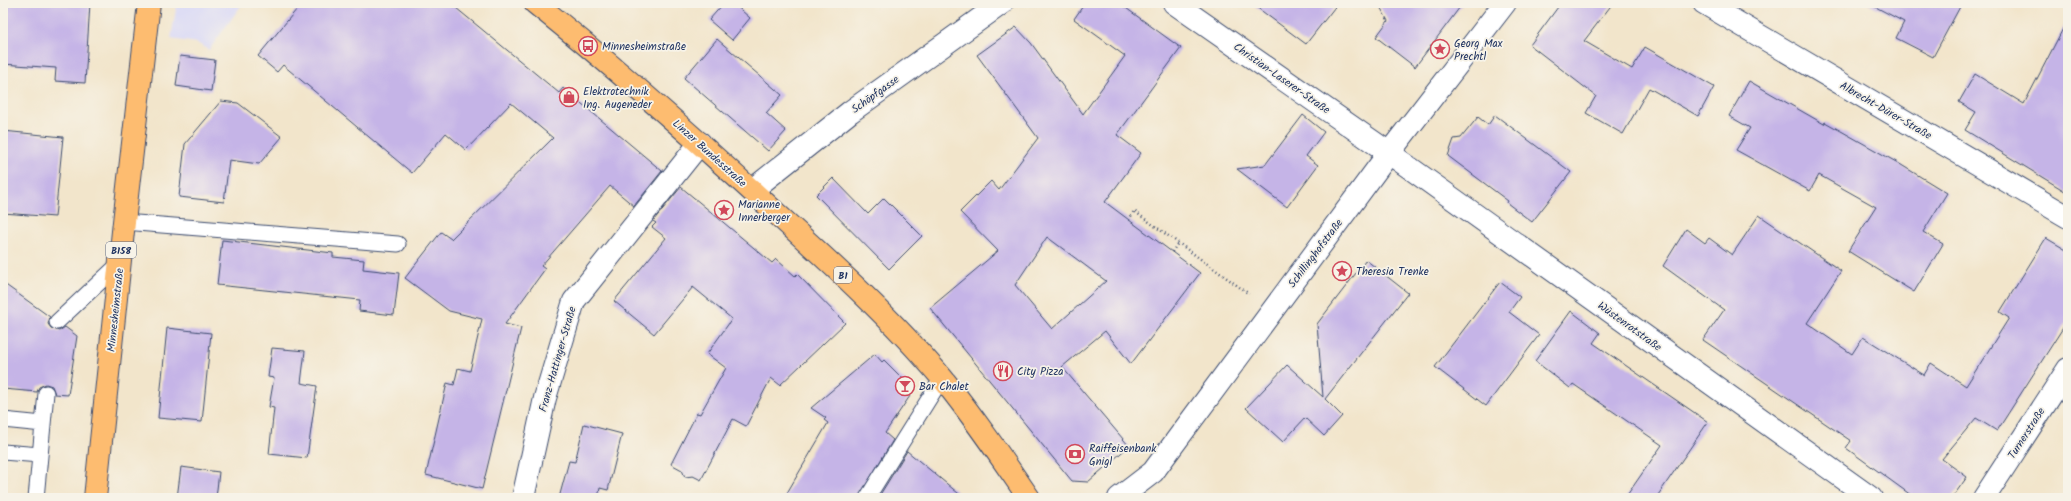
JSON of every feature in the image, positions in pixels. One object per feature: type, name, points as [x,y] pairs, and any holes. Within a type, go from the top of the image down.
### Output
[{"type":"main road","name":"Minnesheimstraße","points":[[95,498],[119,264],[149,3]]},
{"type":"main road","name":"Linzer Bundesstraße","points":[[535,3],[588,46],[700,143],[856,288],[942,378],[983,432],[1029,498]]},
{"type":"street","name":"Schöpfgasse","points":[[752,190],[850,112],[1002,3]]},
{"type":"street","name":"Christian-Laserer-Straße","points":[[1174,3],[1389,153]]},
{"type":"street","name":"Schillinghofstraße","points":[[1119,498],[1152,472],[1389,153],[1504,3]]},
{"type":"street","name":"Albrecht-Dürer-Straße","points":[[1704,3],[2068,217]]},
{"type":"street","name":"Franz-Hattinger-Straße","points":[[523,498],[545,398],[574,301],[700,143]]},
{"type":"street","name":"Wüstenrotstraße","points":[[1389,153],[1871,498]]},
{"type":"street","name":"Turnerstraße","points":[[1984,498],[2068,368]]},
{"type":"lane","points":[[124,222],[398,244]]},
{"type":"lane","points":[[57,322],[119,264]]},
{"type":"lane","points":[[866,498],[942,378]]},
{"type":"lane","points":[[36,498],[46,393]]},
{"type":"lane","points":[[3,420],[43,424]]},
{"type":"lane","points":[[3,452],[40,455]]},
{"type":"path","points":[[1129,220],[1134,211],[1272,310]]},
{"type":"path","points":[[1172,252],[1178,243]]},
{"type":"shaded area","points":[[177,3],[243,3],[209,50],[197,43],[171,39]]},
{"type":"building","points":[[3,3],[90,3],[85,83],[55,81],[56,68],[3,64]]},
{"type":"building","points":[[302,3],[450,3],[559,93],[563,88],[662,171],[634,206],[610,186],[541,266],[545,269],[505,324],[521,328],[482,489],[426,475],[447,383],[454,385],[458,368],[470,371],[482,319],[449,311],[405,278],[441,232],[451,239],[553,138],[511,103],[466,150],[446,133],[412,173],[283,65],[277,72],[258,56]]},
{"type":"building","points":[[724,3],[733,3],[750,18],[732,40],[709,20]]},
{"type":"building","points":[[1085,3],[1119,3],[1181,48],[1117,135],[1141,153],[1105,202],[1200,273],[1131,364],[1105,331],[1062,367],[1129,446],[1088,482],[1072,481],[930,308],[998,251],[960,212],[991,181],[999,190],[1038,138],[977,55],[1016,27],[1031,43],[1083,114],[1125,56],[1074,19]],"holes":[[[1047,237],[1106,281],[1052,329],[1015,285]]]},
{"type":"building","points":[[1251,3],[1338,3],[1306,44]]},
{"type":"building","points":[[1378,3],[1463,3],[1415,67],[1376,37],[1388,21]]},
{"type":"building","points":[[1561,3],[1613,3],[1584,41],[1632,69],[1645,47],[1714,87],[1698,116],[1649,88],[1623,134],[1586,113],[1596,96],[1530,45]]},
{"type":"building","points":[[1868,3],[1962,3],[1933,57],[1896,38],[1904,22]]},
{"type":"building","points":[[2068,19],[2068,193],[1965,130],[1976,112],[1959,102],[1975,74],[2024,104]]},
{"type":"building","points":[[717,39],[782,95],[766,113],[786,131],[768,151],[684,78]]},
{"type":"building","points":[[180,56],[215,60],[211,91],[176,86]]},
{"type":"building","points":[[1749,81],[1824,124],[1825,122],[1898,163],[1947,193],[1923,232],[1943,244],[1914,292],[1848,251],[1876,207],[1819,175],[1810,191],[1736,150],[1750,128],[1729,116]]},
{"type":"building","points":[[221,101],[238,103],[282,137],[259,164],[229,160],[224,202],[179,197],[185,144]]},
{"type":"building","points":[[1303,115],[1324,132],[1306,156],[1318,165],[1287,207],[1237,169],[1265,165]]},
{"type":"building","points":[[1495,115],[1571,172],[1532,222],[1507,203],[1508,201],[1448,156],[1454,139],[1461,138],[1478,117],[1488,125]]},
{"type":"building","points":[[3,131],[63,137],[55,217],[3,213]]},
{"type":"building","points":[[833,178],[868,214],[884,198],[922,236],[889,269],[816,195]]},
{"type":"building","points":[[681,187],[772,263],[776,259],[795,276],[797,274],[845,323],[780,385],[771,378],[746,426],[733,419],[701,480],[693,476],[685,477],[682,470],[671,464],[697,413],[700,414],[726,368],[707,354],[732,319],[693,287],[654,334],[614,301],[666,238],[652,227],[656,223],[653,221]]},
{"type":"building","points":[[1759,215],[1841,271],[1807,323],[1852,354],[1863,337],[1924,375],[1931,363],[1966,386],[2009,318],[2000,312],[2046,238],[2068,251],[2068,320],[1997,431],[1976,418],[1942,459],[1967,477],[1952,498],[1915,498],[1846,448],[1851,441],[1703,340],[1724,310],[1663,266],[1686,229],[1705,243],[1709,238],[1732,255]]},
{"type":"building","points":[[222,240],[333,253],[333,257],[364,260],[363,269],[399,273],[394,315],[359,311],[360,300],[217,285]]},
{"type":"building","points":[[1366,260],[1408,293],[1325,399],[1342,416],[1324,436],[1305,418],[1283,442],[1246,408],[1287,365],[1323,397],[1317,324]]},
{"type":"building","points":[[1500,282],[1520,297],[1509,312],[1539,335],[1486,406],[1435,367]]},
{"type":"building","points":[[3,283],[50,317],[48,324],[51,328],[59,331],[65,327],[77,336],[68,395],[55,394],[52,386],[46,384],[39,387],[37,392],[3,389]]},
{"type":"building","points":[[1571,311],[1600,333],[1593,343],[1708,422],[1656,498],[1625,498],[1662,445],[1573,384],[1570,388],[1535,361]]},
{"type":"building","points":[[167,328],[211,333],[202,422],[158,418]]},
{"type":"building","points":[[272,348],[305,351],[301,383],[317,386],[307,458],[269,454],[274,408],[269,407],[274,378],[268,377]]},
{"type":"building","points":[[875,354],[882,362],[884,360],[914,390],[885,433],[893,440],[858,498],[784,498],[828,423],[824,420],[826,418],[811,408]]},
{"type":"building","points":[[584,424],[622,434],[608,490],[600,488],[598,498],[559,498],[569,461],[575,462]]},
{"type":"building","points":[[907,451],[964,498],[878,498]]},
{"type":"building","points":[[181,467],[219,472],[216,498],[177,498]]},
{"type":"place","name":"Minnesheimstraße","points":[[588,46]]},
{"type":"place","name":"Georg Max Prechtl","points":[[1440,49]]},
{"type":"place","name":"Elektrotechnik Ing. Augeneder","points":[[569,97]]},
{"type":"place","name":"Marianne Innerberger","points":[[724,210]]},
{"type":"place","name":"Theresia Trenke","points":[[1342,271]]},
{"type":"place","name":"City Pizza","points":[[1003,371]]},
{"type":"place","name":"Bar Chalet","points":[[905,386]]},
{"type":"place","name":"Raiffeisenbank Gnigl","points":[[1075,454]]}]
